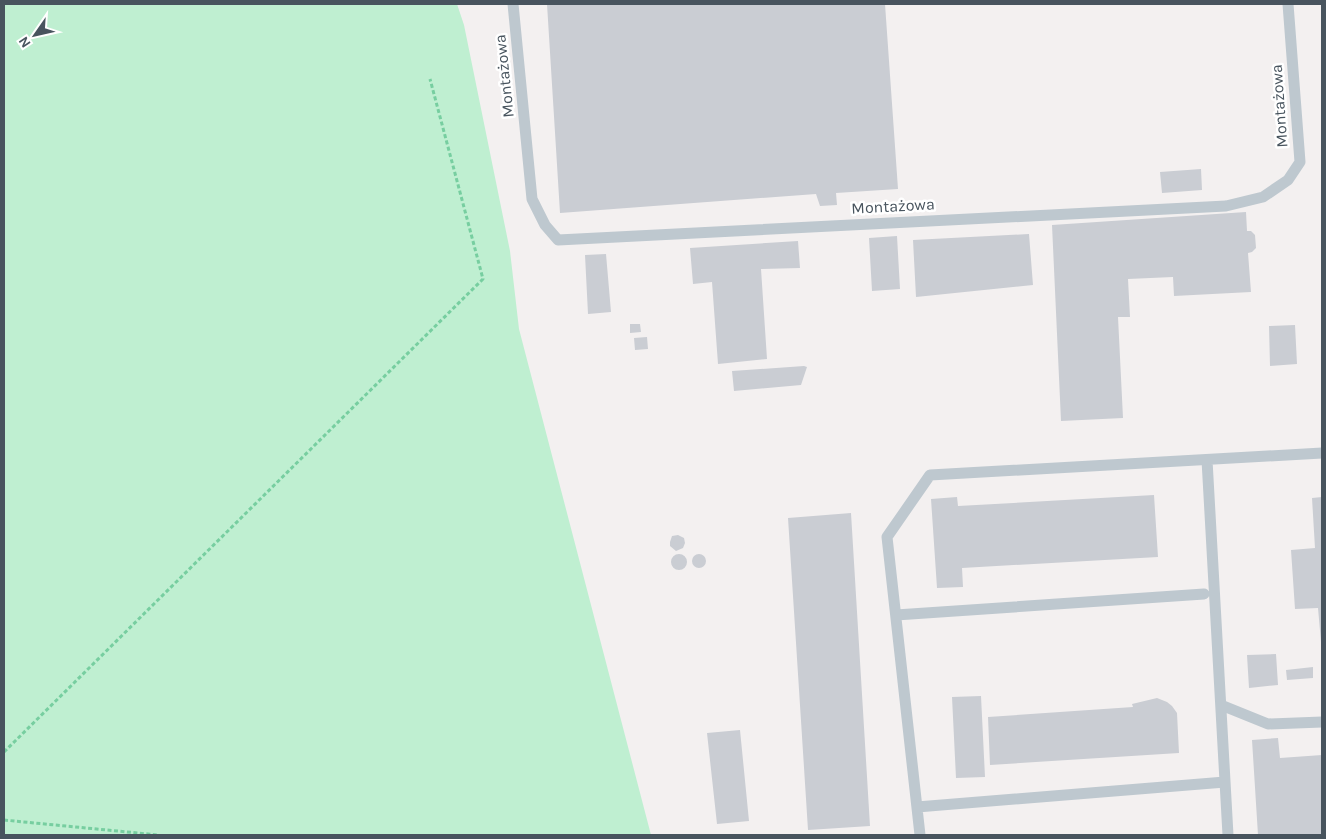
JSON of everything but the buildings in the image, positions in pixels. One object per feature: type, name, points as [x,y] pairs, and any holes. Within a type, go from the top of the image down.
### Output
[{"type":"lane","name":"Montażowa","points":[[513,4],[532,199],[545,225],[558,240],[1226,206],[1263,197],[1288,180],[1300,162],[1288,4]]},
{"type":"lane","points":[[920,835],[887,537],[930,475],[1322,453]]},
{"type":"lane","points":[[1208,460],[1228,835]]},
{"type":"lane","points":[[896,615],[1204,594]]},
{"type":"lane","points":[[1221,705],[1268,724],[1322,722]]},
{"type":"lane","points":[[917,807],[1225,782]]},
{"type":"path","points":[[4,752],[483,279],[430,79]]},
{"type":"path","points":[[4,820],[158,835]]},
{"type":"green space","points":[[4,4],[457,4],[464,25],[510,251],[519,329],[651,835],[4,835]]}]
